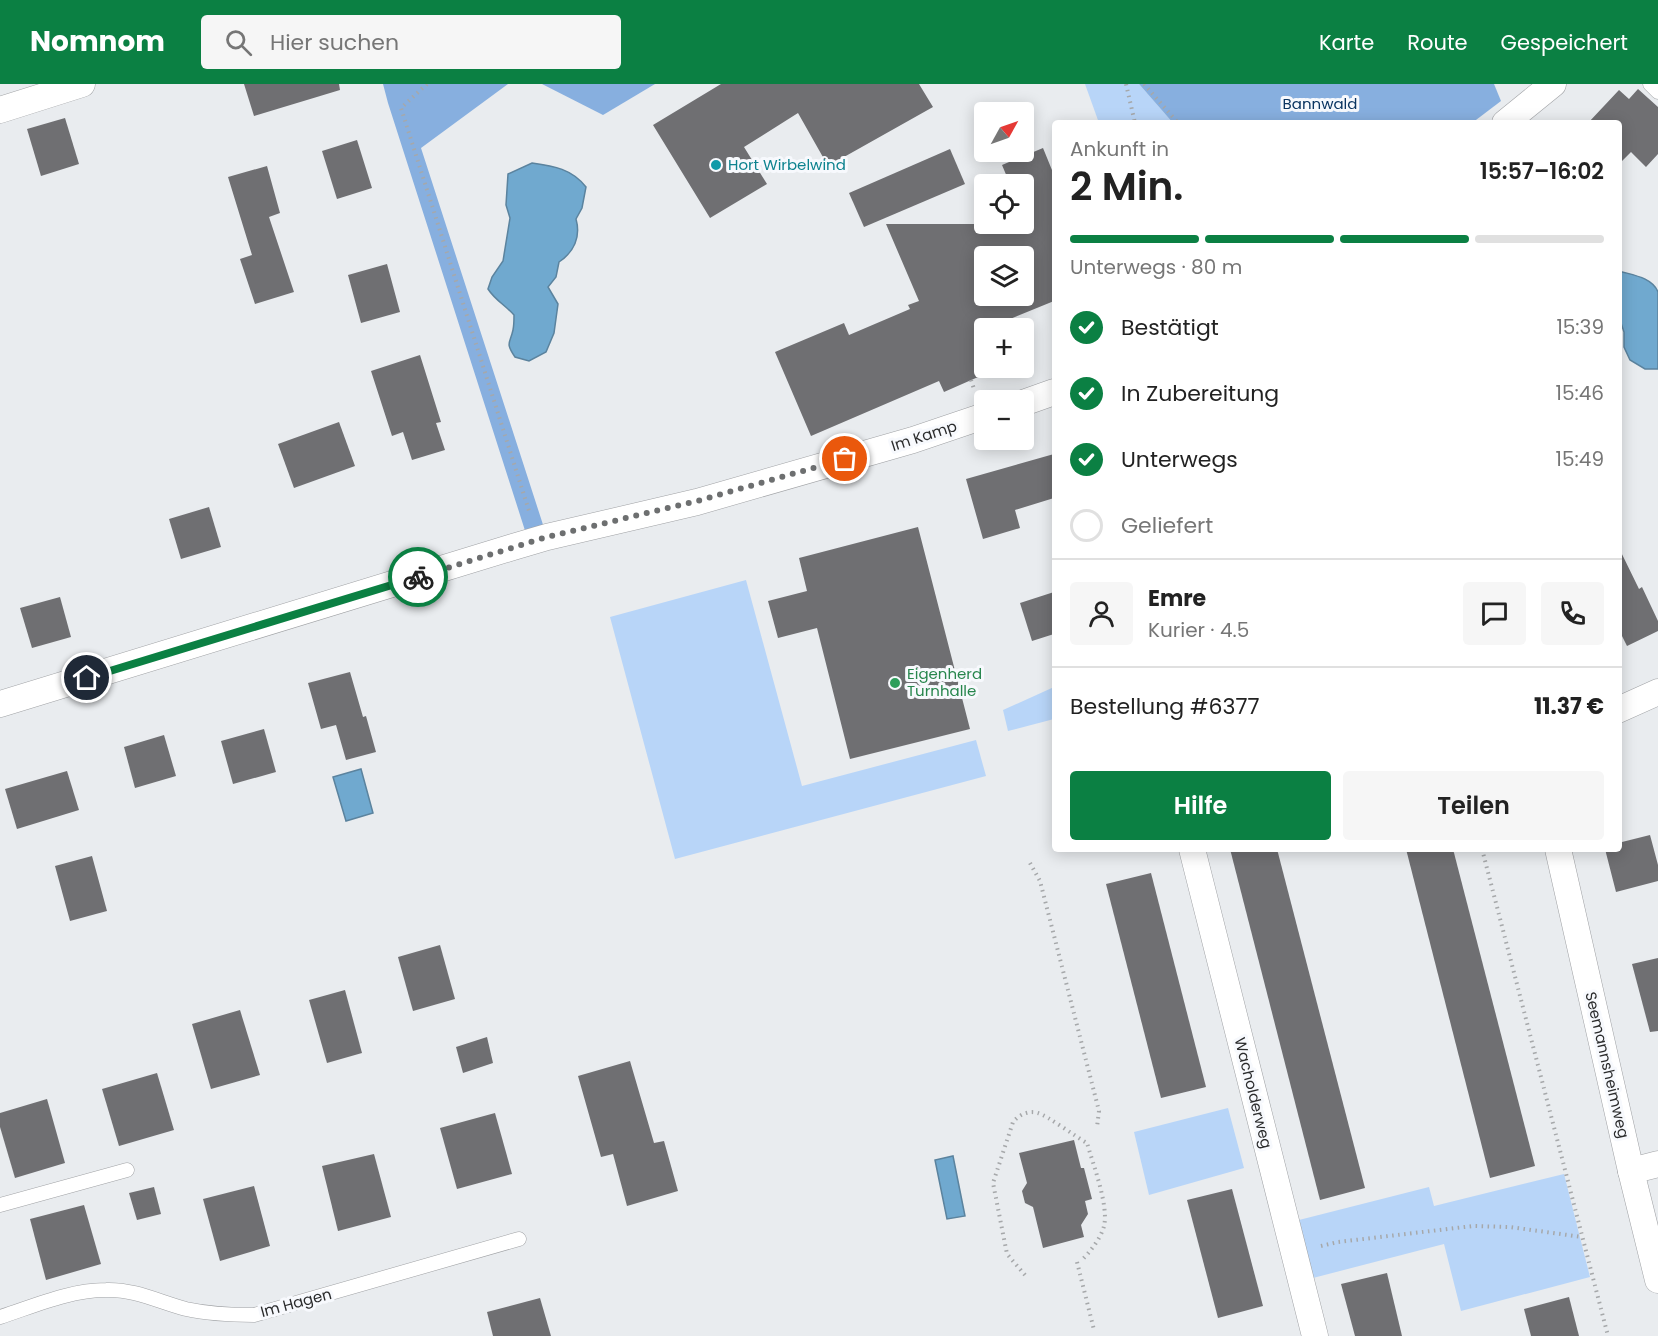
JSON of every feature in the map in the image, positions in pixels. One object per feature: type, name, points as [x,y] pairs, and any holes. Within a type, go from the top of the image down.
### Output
[{"type":"street","points":[[0,110],[82,84]]},
{"type":"street","points":[[1509,120],[1551,85]]},
{"type":"street","points":[[1034,399],[1052,393]]},
{"type":"street","name":"Im Kamp","points":[[0,704],[538,540],[697,501],[913,440],[974,419]]},
{"type":"street","points":[[1622,708],[1658,692]]},
{"type":"street","name":"Wacholderweg","points":[[1193,852],[1315,1336]]},
{"type":"street","name":"Seemannsheimweg","points":[[1559,852],[1658,1280]]},
{"type":"street","points":[[1631,1171],[1658,1164]]},
{"type":"lane","points":[[1650,84],[1658,92]]},
{"type":"lane","points":[[0,1205],[127,1170]]},
{"type":"lane","name":"Im Hagen","points":[[0,1317],[82,1292],[107,1290],[134,1292],[186,1309],[225,1315],[254,1315],[519,1239]]},
{"type":"path","points":[[427,84],[401,108],[538,540]]},
{"type":"path","points":[[1126,84],[1134,120]]},
{"type":"path","points":[[1144,84],[1175,120]]},
{"type":"path","points":[[1483,852],[1608,1336]]},
{"type":"path","points":[[1030,863],[1040,881],[1099,1111],[1097,1127]]},
{"type":"path","points":[[1025,1275],[1007,1254],[993,1183],[1013,1122],[1018,1115],[1038,1113],[1087,1143],[1105,1212],[1104,1227],[1090,1252],[1079,1262],[1094,1330]]},
{"type":"path","points":[[1293,1253],[1338,1242],[1473,1226],[1510,1227],[1582,1237]]},
{"type":"shaded area","points":[[1085,84],[1139,84],[1170,120],[1098,120]]},
{"type":"shaded area","points":[[532,163],[569,172],[586,187],[582,208],[576,219],[578,232],[575,244],[569,254],[559,262],[556,277],[548,287],[558,304],[554,333],[546,352],[529,361],[515,357],[512,352],[509,343],[514,315],[488,289],[492,277],[503,261],[510,218],[506,205],[508,174]]},
{"type":"shaded area","points":[[1622,272],[1646,280],[1658,292],[1658,369],[1645,369],[1630,360],[1624,347]]},
{"type":"shaded area","points":[[746,580],[802,786],[976,740],[986,776],[675,859],[610,617]]},
{"type":"shaded area","points":[[1052,688],[1052,720],[1008,731],[1003,710]]},
{"type":"shaded area","points":[[361,769],[373,813],[346,821],[333,777]]},
{"type":"shaded area","points":[[1228,1108],[1244,1168],[1149,1195],[1134,1132]]},
{"type":"shaded area","points":[[953,1156],[965,1216],[947,1219],[935,1160]]},
{"type":"shaded area","points":[[1564,1174],[1590,1277],[1461,1311],[1444,1244],[1313,1278],[1299,1220],[1429,1187],[1434,1206]]},
{"type":"green space","points":[[383,84],[508,84],[421,148],[547,537],[529,543]]},
{"type":"green space","points":[[542,84],[655,84],[603,115]]},
{"type":"green space","name":"Bannwald","points":[[1139,84],[1494,84],[1501,101],[1476,120],[1170,120]]},
{"type":"building","points":[[244,84],[339,84],[340,90],[254,116]]},
{"type":"building","name":"Hort Wirbelwind","points":[[721,84],[919,84],[933,107],[828,166],[798,113],[744,147],[767,184],[710,218],[653,125]]},
{"type":"building","points":[[1638,89],[1658,107],[1658,154],[1646,167],[1631,152],[1622,161],[1622,120],[1591,120],[1619,90],[1629,99]]},
{"type":"building","points":[[65,118],[79,164],[41,176],[27,129]]},
{"type":"building","points":[[357,140],[372,188],[337,199],[322,151]]},
{"type":"building","points":[[1043,148],[1052,170],[1052,302],[1012,318],[974,318],[974,378],[976,378],[944,392],[939,381],[811,436],[775,352],[844,323],[849,335],[910,309],[908,305],[919,301],[886,224],[974,224],[974,234],[1034,234],[1034,174],[1006,174],[1002,165],[1009,162],[1034,162],[1034,152]]},
{"type":"building","points":[[950,149],[965,184],[864,227],[849,193]]},
{"type":"building","points":[[267,166],[280,213],[269,217],[294,292],[255,304],[240,259],[252,255],[228,177]]},
{"type":"building","points":[[387,264],[400,312],[361,323],[348,275]]},
{"type":"building","points":[[420,355],[441,422],[436,423],[445,450],[412,460],[403,432],[392,436],[371,371]]},
{"type":"building","points":[[339,422],[355,466],[294,488],[278,444]]},
{"type":"building","points":[[1052,455],[1052,499],[1015,510],[1020,528],[983,539],[966,479]]},
{"type":"building","points":[[209,507],[221,547],[181,559],[169,519]]},
{"type":"building","name":"Eigenherd Turnhalle","points":[[918,527],[970,729],[850,759],[817,628],[778,638],[768,601],[807,591],[799,558]]},
{"type":"building","points":[[1622,554],[1639,589],[1642,587],[1658,621],[1658,631],[1627,646],[1622,636]]},
{"type":"building","points":[[1052,593],[1052,635],[1032,641],[1020,603]]},
{"type":"building","points":[[60,597],[71,637],[32,648],[20,608]]},
{"type":"building","points":[[350,672],[376,752],[346,760],[336,725],[321,729],[308,683]]},
{"type":"building","points":[[264,729],[276,772],[233,784],[221,741]]},
{"type":"building","points":[[164,735],[176,776],[135,788],[124,747]]},
{"type":"building","points":[[67,771],[79,810],[17,829],[5,789]]},
{"type":"building","points":[[1650,835],[1658,865],[1658,881],[1616,892],[1606,852],[1622,852],[1622,842]]},
{"type":"building","points":[[1231,852],[1278,852],[1365,1188],[1320,1200]]},
{"type":"building","points":[[1407,852],[1454,852],[1535,1166],[1490,1178]]},
{"type":"building","points":[[92,856],[107,911],[70,921],[55,866]]},
{"type":"building","points":[[1151,873],[1206,1087],[1161,1098],[1106,884]]},
{"type":"building","points":[[440,945],[455,999],[413,1011],[398,957]]},
{"type":"building","points":[[1658,958],[1658,1031],[1650,1032],[1632,964]]},
{"type":"building","points":[[345,990],[362,1053],[327,1063],[309,1000]]},
{"type":"building","points":[[240,1010],[260,1075],[211,1089],[192,1024]]},
{"type":"building","points":[[487,1037],[493,1063],[463,1073],[456,1047]]},
{"type":"building","points":[[630,1061],[654,1143],[664,1141],[678,1191],[627,1206],[613,1154],[601,1157],[578,1076]]},
{"type":"building","points":[[157,1073],[174,1130],[119,1146],[102,1089]]},
{"type":"building","points":[[47,1099],[65,1163],[15,1178],[0,1127],[0,1113]]},
{"type":"building","points":[[495,1113],[512,1174],[457,1189],[440,1128]]},
{"type":"building","points":[[1074,1140],[1092,1199],[1085,1201],[1088,1214],[1081,1225],[1084,1237],[1043,1248],[1033,1207],[1025,1203],[1022,1191],[1027,1183],[1019,1153]]},
{"type":"building","points":[[374,1154],[391,1217],[338,1231],[322,1166]]},
{"type":"building","points":[[254,1186],[270,1246],[220,1261],[203,1199]]},
{"type":"building","points":[[154,1187],[161,1214],[137,1220],[129,1193]]},
{"type":"building","points":[[1232,1189],[1263,1306],[1218,1318],[1187,1200]]},
{"type":"building","points":[[84,1205],[101,1264],[46,1280],[30,1219]]},
{"type":"building","points":[[1387,1273],[1402,1336],[1355,1336],[1341,1284]]},
{"type":"building","points":[[1569,1297],[1579,1336],[1531,1336],[1524,1309]]},
{"type":"building","points":[[540,1298],[551,1336],[493,1336],[487,1312]]},
{"type":"way so far","points":[[418,577],[547,537],[697,501],[845,459]]},
{"type":"place","name":"Hort Wirbelwind","points":[[716,165]]},
{"type":"place","name":"Eigenherd Turnhalle","points":[[895,683]]},
{"type":"route","points":[[87,678],[418,577]]}]
